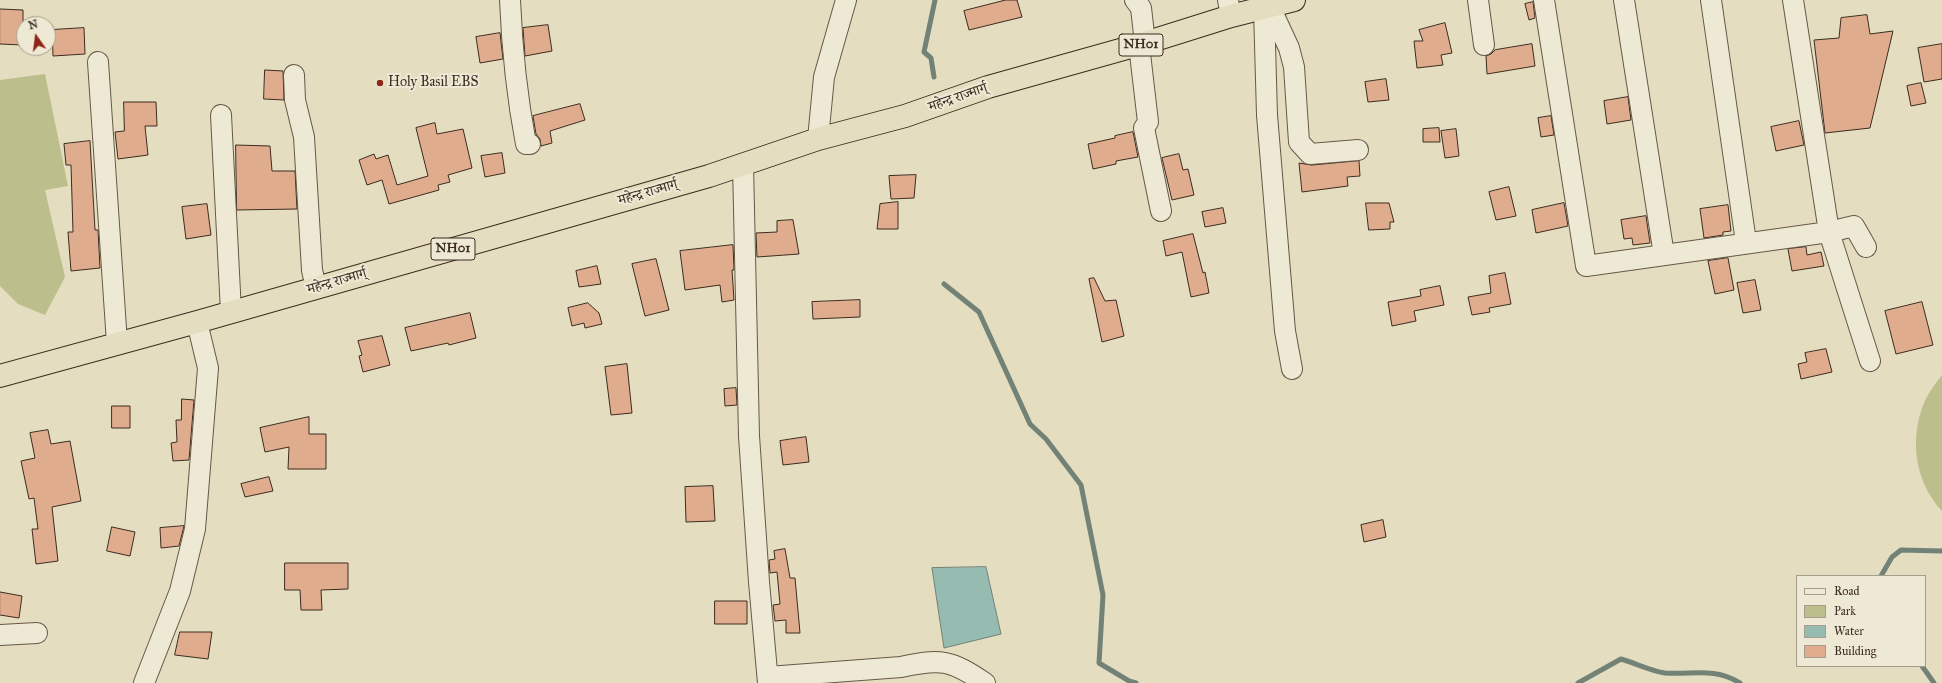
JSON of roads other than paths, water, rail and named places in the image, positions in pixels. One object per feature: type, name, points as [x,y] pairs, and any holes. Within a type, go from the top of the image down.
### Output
[{"type":"highway","name":"महेन्द्र राज्मार्ग्","points":[[0,376],[197,322],[708,176],[818,139],[905,116],[988,87],[1142,44],[1230,8],[1276,4]]},
{"type":"street","points":[[510,0],[511,25],[522,124],[526,144],[530,144]]},
{"type":"street","points":[[818,139],[824,77],[846,0]]},
{"type":"street","points":[[1135,0],[1140,8],[1148,122],[1144,128],[1161,211]]},
{"type":"street","points":[[1478,0],[1484,44]]},
{"type":"street","points":[[1544,0],[1586,266],[1746,242],[1829,232],[1854,226],[1866,247]]},
{"type":"street","points":[[1624,0],[1664,255]]},
{"type":"street","points":[[1711,0],[1746,242]]},
{"type":"street","points":[[1793,0],[1829,232],[1870,361]]},
{"type":"street","points":[[1276,4],[1294,67],[1299,142],[1310,154],[1358,150]]},
{"type":"street","points":[[1276,4],[1267,115],[1285,331],[1292,369]]},
{"type":"street","points":[[98,62],[117,343]]},
{"type":"street","points":[[294,76],[295,100],[304,137],[312,270],[316,288]]},
{"type":"street","points":[[221,116],[231,312]]},
{"type":"street","points":[[744,164],[749,436],[759,582],[768,680],[901,667],[921,663],[949,662],[966,670],[985,683]]},
{"type":"street","points":[[144,683],[180,591],[195,529],[208,368],[197,322]]},
{"type":"street","points":[[0,635],[37,633]]},
{"type":"water","points":[[986,567],[1001,634],[944,648],[932,568]]},
{"type":"waterway","points":[[934,77],[931,58],[924,52],[935,0]]},
{"type":"waterway","points":[[944,284],[979,312],[1030,424],[1046,439],[1081,485],[1103,595],[1099,663],[1129,681],[1136,683]]},
{"type":"waterway","points":[[1882,575],[1892,557],[1901,550],[1942,551]]},
{"type":"waterway","points":[[1578,683],[1621,659],[1660,672],[1712,673],[1730,678],[1740,683]]},
{"type":"waterway","points":[[1923,667],[1934,683]]},
{"type":"place","name":"Holy Basil EBS","points":[[380,83]]}]
